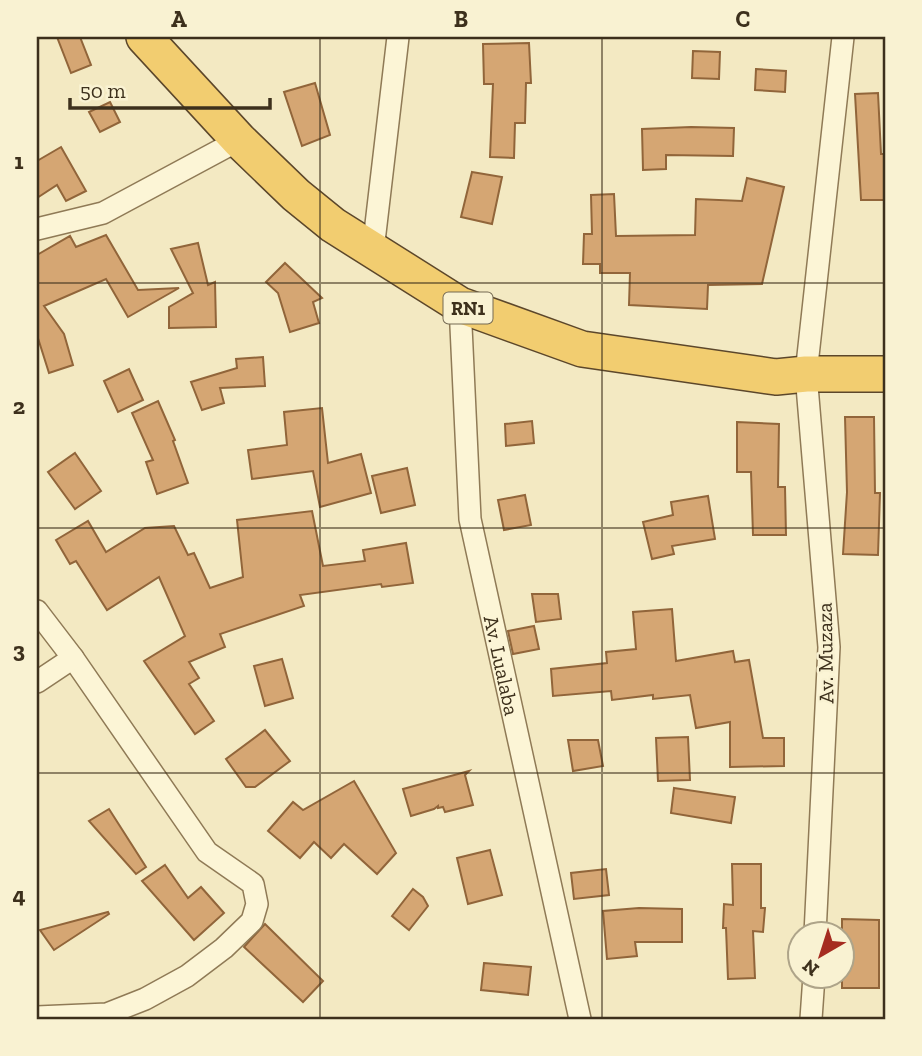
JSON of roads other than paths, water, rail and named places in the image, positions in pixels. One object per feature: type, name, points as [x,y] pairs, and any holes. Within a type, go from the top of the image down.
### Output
[{"type":"highway","name":"RN1","points":[[144,37],[239,140],[296,195],[333,225],[460,305],[582,349],[776,377],[806,374],[885,374]]},
{"type":"street","points":[[373,250],[398,37]]},
{"type":"street","name":"Av. Muzaza","points":[[817,920],[829,647],[806,374],[843,37]]},
{"type":"street","points":[[37,229],[103,213],[239,140]]},
{"type":"street","name":"Av. Lualaba","points":[[460,305],[470,519],[580,1019]]},
{"type":"street","points":[[37,611],[73,658],[207,852],[253,884],[257,904],[252,921],[224,948],[187,976],[145,999],[108,1016],[37,1017]]},
{"type":"street","points":[[37,682],[73,658]]},
{"type":"street","points":[[811,1019],[813,990]]}]
